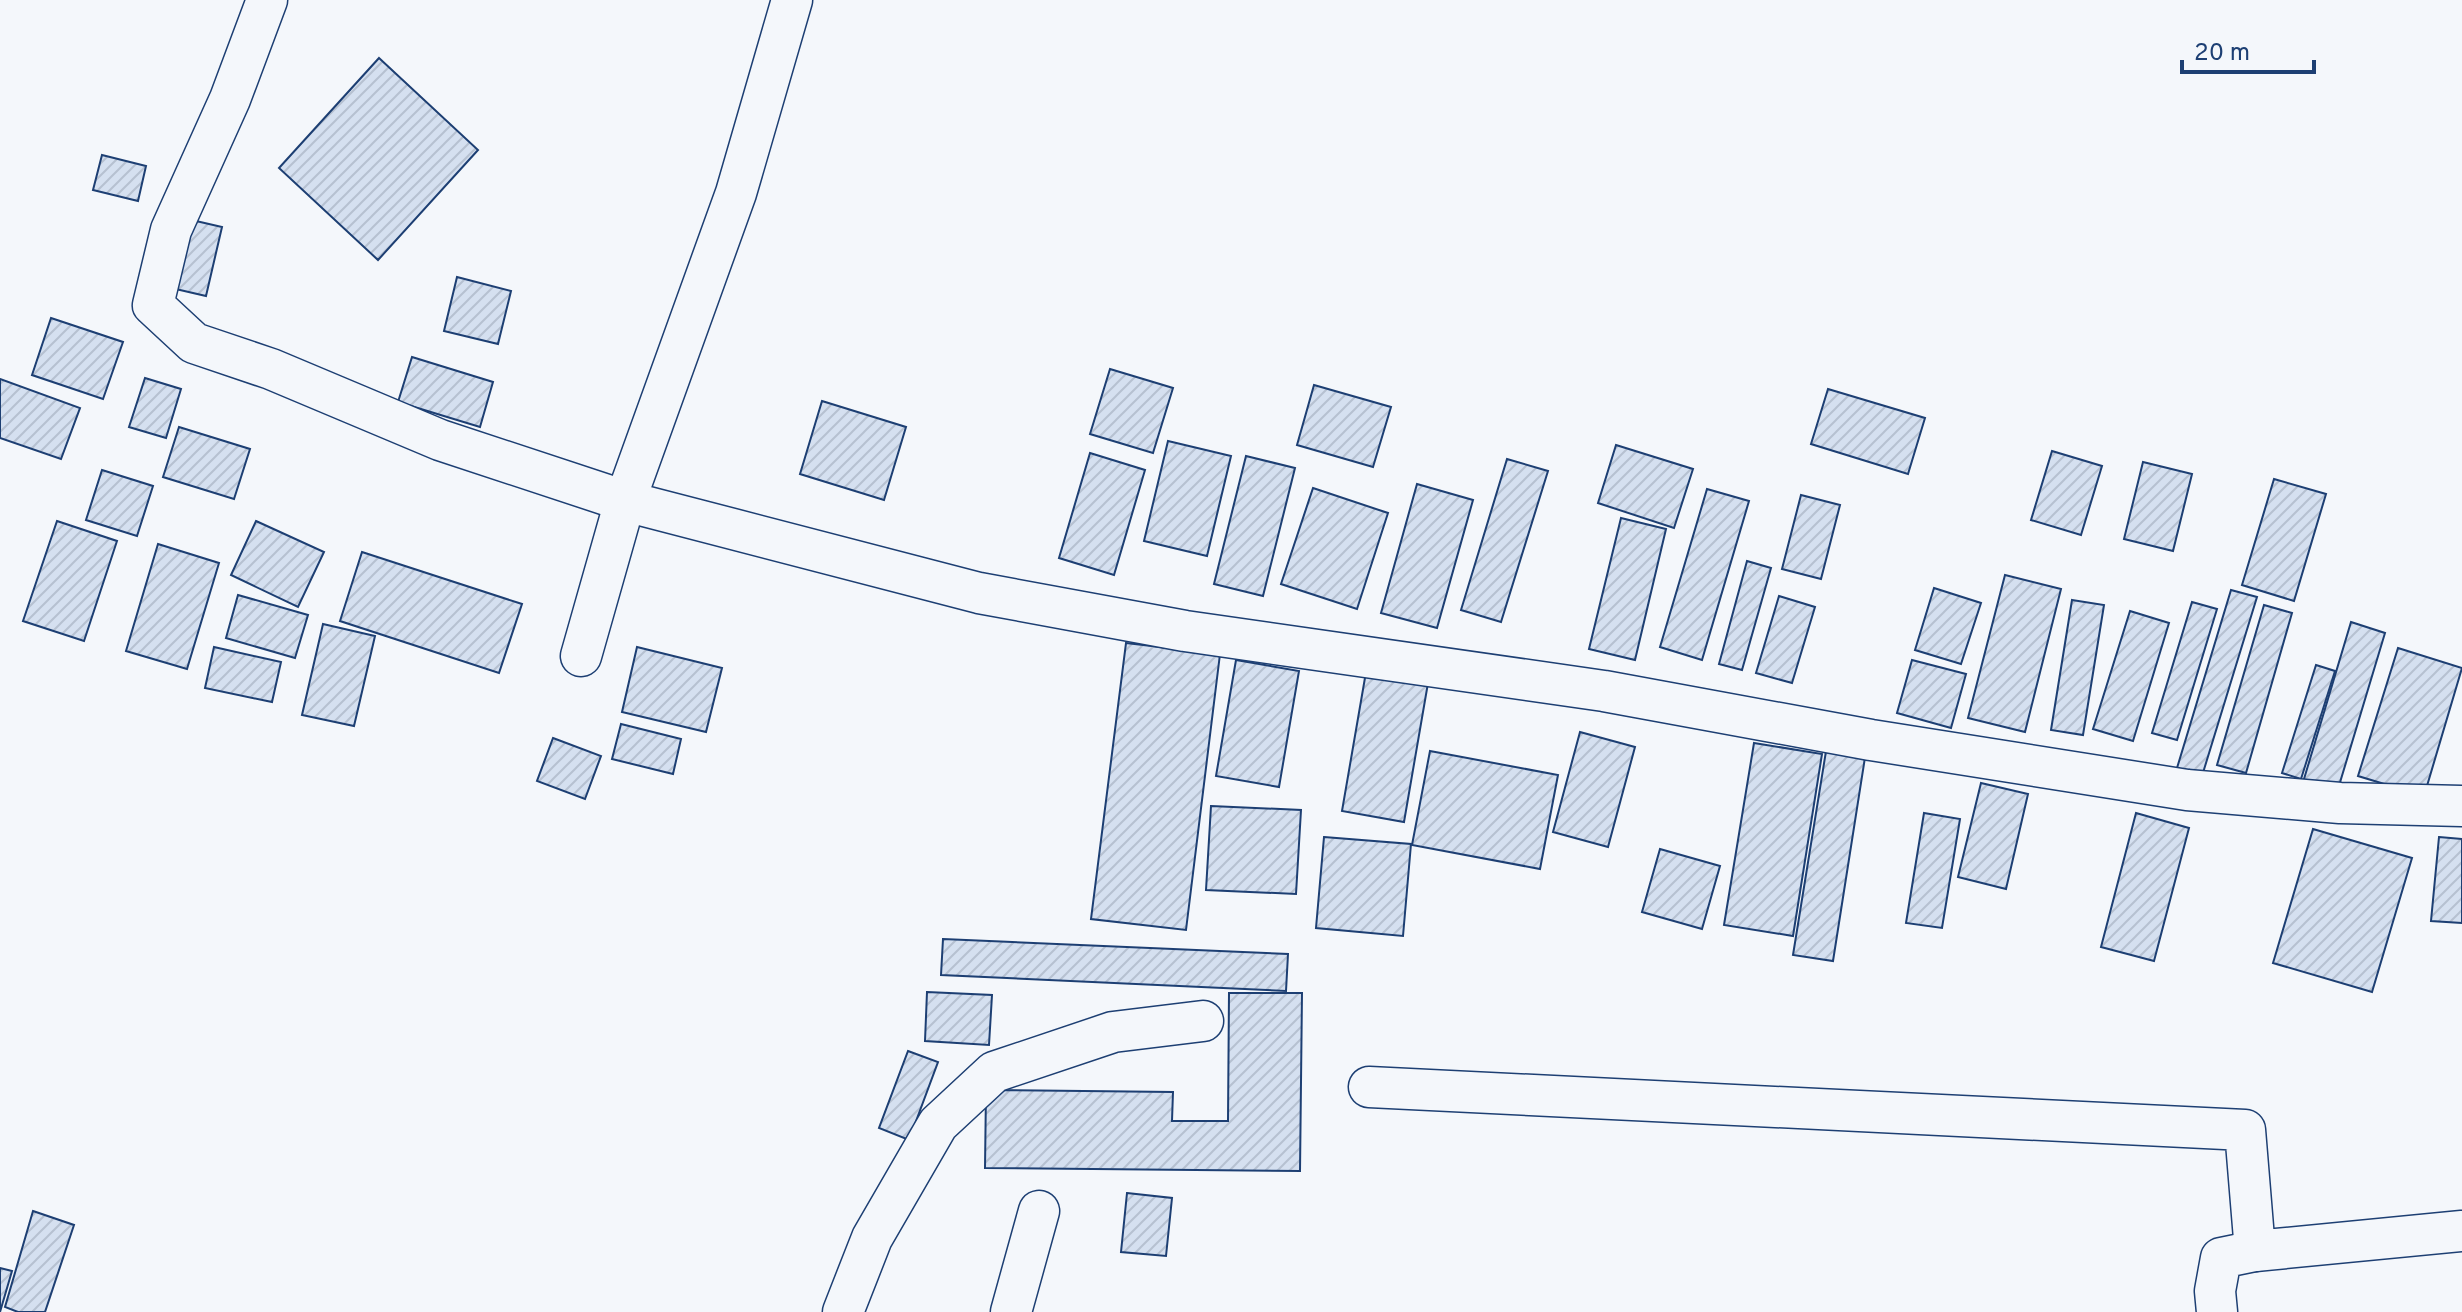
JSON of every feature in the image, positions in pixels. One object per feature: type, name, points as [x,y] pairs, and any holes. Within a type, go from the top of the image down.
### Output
[{"type":"street","points":[[267,0],[230,99],[171,230],[153,305],[194,343],[271,369],[440,440],[625,501],[979,593],[1185,631],[1604,691],[1871,740],[2187,790],[2340,803],[2462,806]]},
{"type":"street","points":[[581,656],[625,501],[736,193],[792,0]]},
{"type":"street","points":[[843,1312],[872,1238],[938,1124],[994,1072],[1113,1032],[1203,1021]]},
{"type":"street","points":[[1369,1087],[2245,1130],[2255,1251]]},
{"type":"street","points":[[1011,1312],[1039,1211]]},
{"type":"street","points":[[2217,1312],[2215,1291],[2221,1258],[2255,1251],[2462,1231]]},
{"type":"building","points":[[379,58],[478,150],[378,260],[279,168]]},
{"type":"building","points":[[102,155],[146,166],[138,201],[93,190]]},
{"type":"building","points":[[183,218],[222,227],[206,296],[167,287]]},
{"type":"building","points":[[457,277],[511,291],[498,344],[444,331]]},
{"type":"building","points":[[51,318],[123,342],[103,399],[32,375]]},
{"type":"building","points":[[412,357],[493,382],[480,427],[398,402]]},
{"type":"building","points":[[1110,369],[1173,388],[1153,453],[1090,434]]},
{"type":"building","points":[[145,378],[181,389],[166,438],[129,427]]},
{"type":"building","points":[[0,379],[80,408],[61,459],[0,438]]},
{"type":"building","points":[[1314,385],[1391,407],[1373,467],[1297,445]]},
{"type":"building","points":[[1828,389],[1925,418],[1908,474],[1811,444]]},
{"type":"building","points":[[822,401],[906,427],[884,500],[800,474]]},
{"type":"building","points":[[179,427],[250,449],[234,499],[163,477]]},
{"type":"building","points":[[1168,441],[1231,456],[1207,556],[1144,541]]},
{"type":"building","points":[[1616,445],[1693,469],[1674,528],[1598,503]]},
{"type":"building","points":[[2052,451],[2102,466],[2081,535],[2031,520]]},
{"type":"building","points":[[1090,453],[1145,470],[1114,575],[1059,558]]},
{"type":"building","points":[[1246,456],[1295,468],[1263,596],[1214,584]]},
{"type":"building","points":[[1507,459],[1548,471],[1501,622],[1461,610]]},
{"type":"building","points":[[2143,462],[2192,474],[2173,551],[2124,539]]},
{"type":"building","points":[[102,470],[153,486],[137,536],[86,520]]},
{"type":"building","points":[[2274,479],[2326,494],[2294,601],[2242,585]]},
{"type":"building","points":[[1417,484],[1473,500],[1437,628],[1381,613]]},
{"type":"building","points":[[1313,488],[1388,513],[1357,609],[1281,584]]},
{"type":"building","points":[[1707,489],[1749,501],[1702,660],[1660,647]]},
{"type":"building","points":[[1801,495],[1840,505],[1821,579],[1782,569]]},
{"type":"building","points":[[1621,518],[1666,529],[1635,660],[1589,649]]},
{"type":"building","points":[[57,521],[117,541],[84,641],[23,621]]},
{"type":"building","points":[[256,521],[324,552],[298,607],[231,575]]},
{"type":"building","points":[[158,544],[219,563],[187,669],[126,651]]},
{"type":"building","points":[[362,552],[522,604],[499,673],[340,621]]},
{"type":"building","points":[[1747,561],[1771,568],[1742,670],[1719,664]]},
{"type":"building","points":[[2005,575],[2061,589],[2025,732],[1968,718]]},
{"type":"building","points":[[1934,588],[1981,603],[1961,664],[1915,650]]},
{"type":"building","points":[[2231,590],[2257,597],[2202,776],[2177,768]]},
{"type":"building","points":[[238,595],[308,615],[295,658],[226,638]]},
{"type":"building","points":[[1779,596],[1815,607],[1792,683],[1756,673]]},
{"type":"building","points":[[2072,600],[2104,605],[2083,735],[2051,730]]},
{"type":"building","points":[[2192,602],[2217,609],[2177,740],[2152,733]]},
{"type":"building","points":[[2264,605],[2292,613],[2246,773],[2217,765]]},
{"type":"building","points":[[2130,611],[2169,623],[2133,741],[2093,729]]},
{"type":"building","points":[[2351,622],[2385,633],[2335,799],[2301,789]]},
{"type":"building","points":[[323,624],[375,636],[354,726],[302,715]]},
{"type":"building","points":[[1126,643],[1220,654],[1186,930],[1091,919]]},
{"type":"building","points":[[214,647],[281,662],[272,702],[205,688]]},
{"type":"building","points":[[637,647],[722,668],[706,732],[622,712]]},
{"type":"building","points":[[2398,648],[2462,668],[2424,796],[2358,776]]},
{"type":"building","points":[[1236,660],[1299,671],[1279,787],[1216,776]]},
{"type":"building","points":[[1912,660],[1966,674],[1951,728],[1897,713]]},
{"type":"building","points":[[2316,665],[2335,671],[2301,779],[2282,773]]},
{"type":"building","points":[[1366,672],[1428,683],[1404,822],[1342,811]]},
{"type":"building","points":[[621,724],[681,739],[673,774],[612,759]]},
{"type":"building","points":[[1580,732],[1635,747],[1608,847],[1553,832]]},
{"type":"building","points":[[553,738],[601,756],[585,799],[537,781]]},
{"type":"building","points":[[1754,743],[1822,754],[1793,936],[1724,925]]},
{"type":"building","points":[[1827,745],[1866,751],[1833,961],[1793,955]]},
{"type":"building","points":[[1430,751],[1558,775],[1540,869],[1412,845]]},
{"type":"building","points":[[1981,783],[2028,794],[2006,889],[1958,877]]},
{"type":"building","points":[[1211,806],[1301,810],[1296,894],[1206,890]]},
{"type":"building","points":[[1924,813],[1960,819],[1942,928],[1906,923]]},
{"type":"building","points":[[2136,813],[2189,828],[2154,961],[2101,947]]},
{"type":"building","points":[[2313,829],[2412,858],[2372,992],[2273,963]]},
{"type":"building","points":[[1324,837],[1411,844],[1403,936],[1316,928]]},
{"type":"building","points":[[2439,837],[2462,839],[2462,923],[2431,921]]},
{"type":"building","points":[[1660,849],[1720,866],[1702,929],[1642,912]]},
{"type":"building","points":[[943,939],[1288,954],[1286,991],[941,975]]},
{"type":"building","points":[[927,992],[992,995],[989,1045],[925,1041]]},
{"type":"building","points":[[1229,993],[1302,993],[1300,1171],[985,1168],[986,1090],[1173,1092],[1172,1121],[1228,1121]]},
{"type":"building","points":[[908,1051],[938,1062],[909,1140],[879,1128]]},
{"type":"building","points":[[1127,1193],[1172,1198],[1166,1256],[1121,1252]]},
{"type":"building","points":[[33,1211],[74,1225],[45,1312],[18,1312],[5,1307]]},
{"type":"building","points":[[0,1268],[12,1271],[0,1312]]}]
